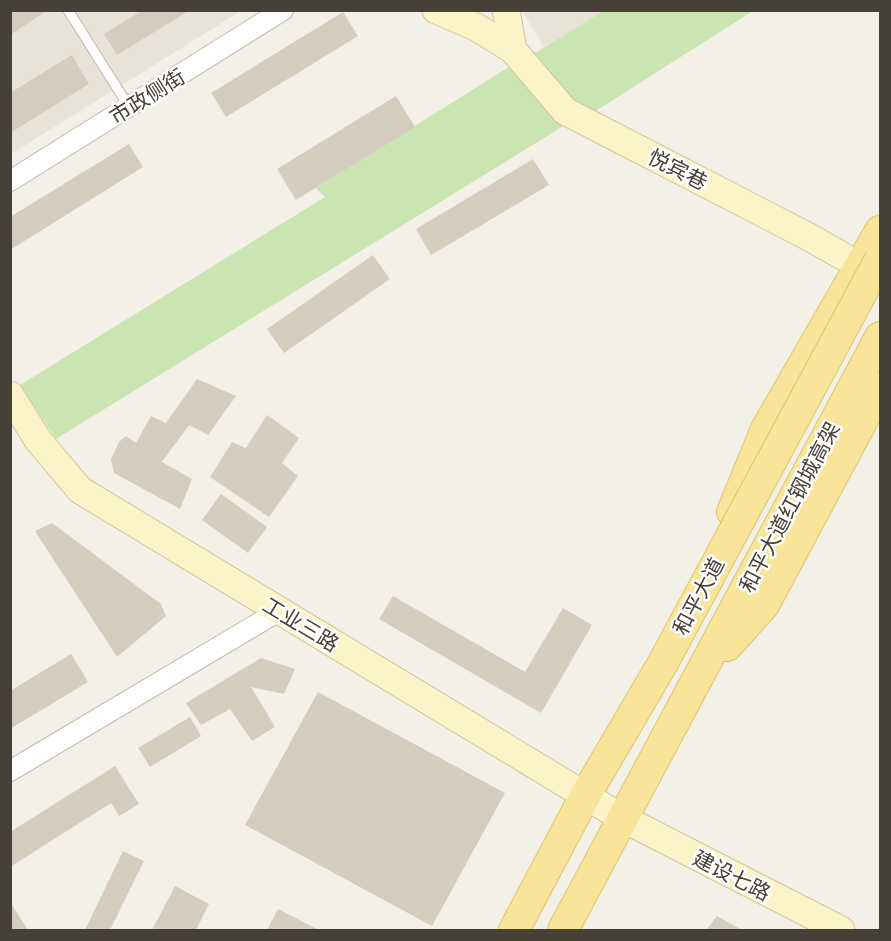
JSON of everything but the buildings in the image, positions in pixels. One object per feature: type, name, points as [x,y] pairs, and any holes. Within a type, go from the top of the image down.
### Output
[{"type":"main road","points":[[436,10],[476,27],[513,50]]},
{"type":"main road","points":[[506,10],[513,50]]},
{"type":"main road","name":"悦宾巷","points":[[513,50],[565,111],[809,237],[870,263]]},
{"type":"main road","name":"和平大道","points":[[514,930],[585,796],[664,661],[697,598],[870,263],[880,231]]},
{"type":"main road","name":"和平大道红钢城高架","points":[[698,677],[880,337]]},
{"type":"main road","points":[[563,930],[698,677],[764,605],[880,388]]},
{"type":"main road","name":"工业三路","points":[[10,395],[38,440],[80,490],[624,819]]},
{"type":"main road","name":"建设七路","points":[[624,819],[841,930]]},
{"type":"street","name":"市政侧街","points":[[10,182],[283,10]]},
{"type":"street","points":[[10,771],[279,611]]},
{"type":"lane","points":[[68,10],[129,107]]},
{"type":"shaded area","points":[[11,11],[241,11],[11,154]]},
{"type":"shaded area","points":[[522,11],[603,11],[544,47]]},
{"type":"green space","points":[[603,11],[753,11],[594,112],[570,102],[530,56]]},
{"type":"green space","points":[[515,63],[565,125],[56,439],[20,385],[325,197],[316,188]]}]
